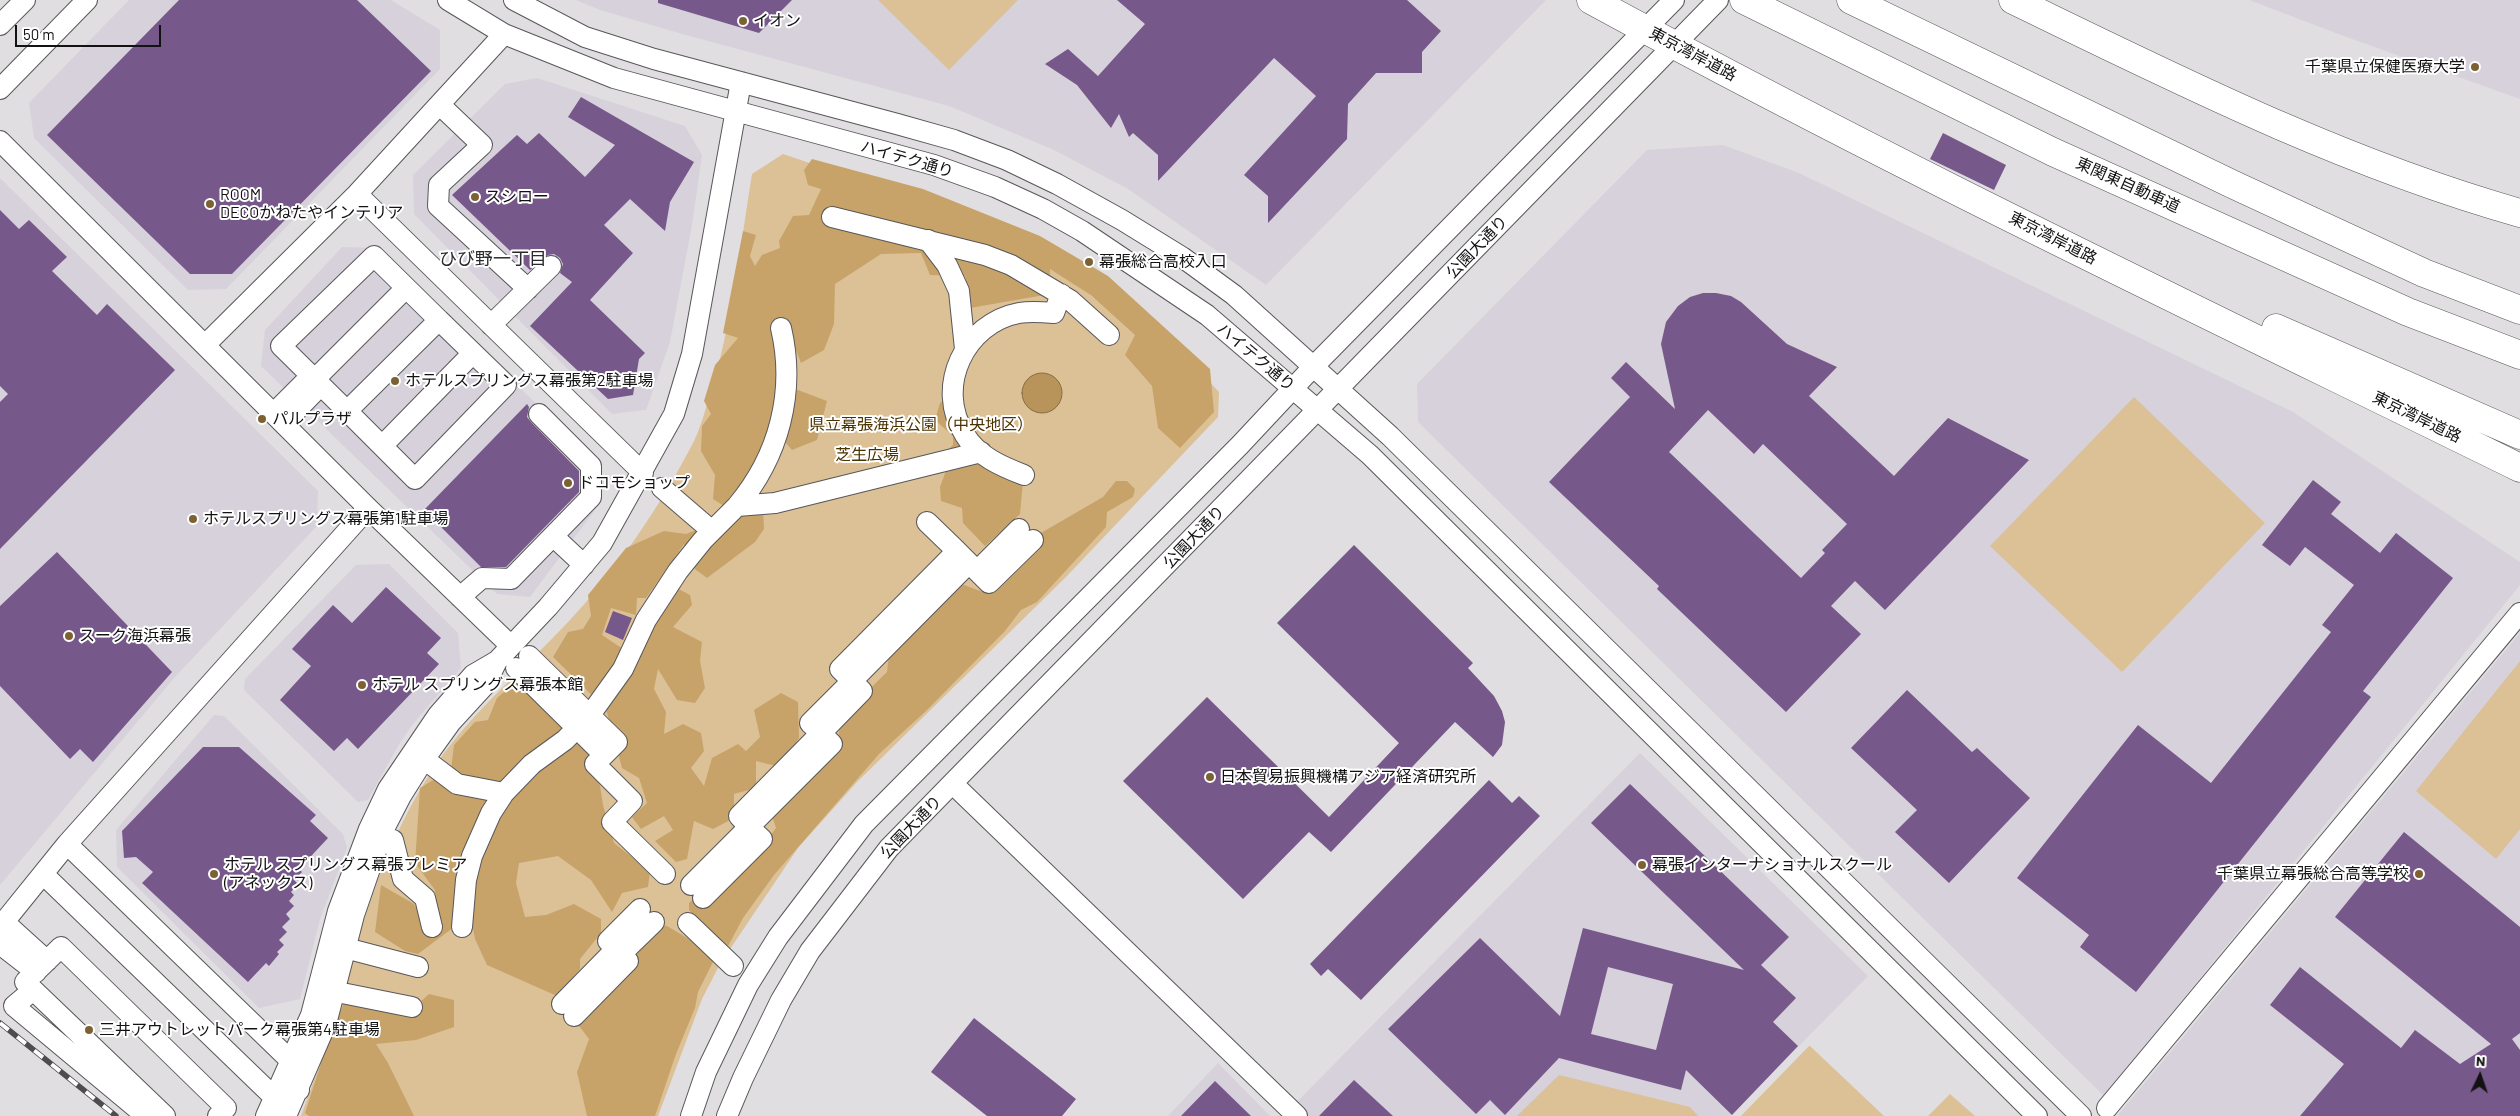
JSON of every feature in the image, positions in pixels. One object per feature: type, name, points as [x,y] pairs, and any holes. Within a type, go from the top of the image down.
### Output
[{"type":"highway","name":"東京湾岸道路","points":[[1591,0],[1674,46],[2118,271],[2520,468]]},
{"type":"highway","name":"東関東自動車道","points":[[1744,0],[2053,152],[2219,225],[2408,312],[2520,355]]},
{"type":"highway","points":[[1851,0],[2232,184],[2424,273],[2520,310]]},
{"type":"highway","points":[[2013,0],[2284,128],[2393,173],[2520,213]]},
{"type":"highway","points":[[2393,173],[2416,190],[2520,226]]},
{"type":"highway","points":[[2118,271],[2178,284],[2429,397],[2520,435]]},
{"type":"street","points":[[0,25],[25,0]]},
{"type":"street","points":[[0,89],[87,0]]},
{"type":"street","name":"ハイテク通り","points":[[448,0],[504,34],[614,78],[934,165],[995,187],[1043,209],[1082,230],[1207,316],[1319,410],[1377,462],[2038,1116]]},
{"type":"street","name":"ハイテク通り","points":[[514,0],[586,37],[654,59],[954,140],[1007,160],[1057,184],[1182,257],[1234,295],[1390,436],[2081,1116]]},
{"type":"street","name":"公園大通り","points":[[691,1116],[706,1072],[748,985],[778,937],[864,824],[1240,445],[1313,367],[1674,0]]},
{"type":"street","name":"公園大通り","points":[[727,1116],[743,1078],[781,1000],[810,951],[846,900],[889,848],[1339,390],[1718,0]]},
{"type":"street","points":[[206,344],[357,194],[504,34]]},
{"type":"street","points":[[286,1116],[299,1090],[326,1024],[354,915],[383,831],[423,761],[451,722],[484,685],[497,661],[548,607],[602,543],[643,473],[674,414],[692,354],[741,82]]},
{"type":"street","points":[[440,105],[482,145],[438,185],[438,206],[528,289]]},
{"type":"street","points":[[0,141],[206,344],[368,508],[510,646]]},
{"type":"street","points":[[357,194],[643,473]]},
{"type":"street","points":[[832,217],[985,255],[1012,265],[1061,294],[1088,314],[1109,335]]},
{"type":"street","points":[[928,240],[947,265],[959,291],[965,349]]},
{"type":"street","points":[[374,256],[439,320],[506,385],[415,479],[281,346],[374,256]]},
{"type":"street","points":[[491,325],[551,266]]},
{"type":"street","points":[[279,418],[406,288]]},
{"type":"street","points":[[1024,475],[1009,470],[981,452],[965,436],[957,421],[954,403],[954,384],[965,349],[981,330],[1006,317],[1020,313],[1054,313],[1061,294]]},
{"type":"street","points":[[347,411],[439,320]]},
{"type":"street","points":[[462,927],[464,897],[472,856],[491,813],[504,793],[532,764],[584,722],[623,668],[646,620],[678,570],[712,531],[738,506],[768,460],[780,425],[787,377],[785,346],[780,328]]},
{"type":"street","points":[[382,446],[473,353]]},
{"type":"street","points":[[460,597],[482,578],[510,579],[591,497],[591,466],[538,415],[561,394]]},
{"type":"street","points":[[738,506],[775,503],[981,452]]},
{"type":"street","points":[[662,488],[712,531]]},
{"type":"street","points":[[165,1116],[38,974],[2,925],[67,844],[368,508]]},
{"type":"street","points":[[927,522],[990,583],[1026,534]]},
{"type":"street","points":[[553,536],[584,565]]},
{"type":"street","points":[[697,891],[718,871],[749,827],[738,816],[787,778],[821,733],[862,691],[840,669],[882,639],[908,613],[968,562]]},
{"type":"street","points":[[2107,1108],[2520,614]]},
{"type":"street","points":[[266,1116],[311,1015],[338,911],[353,868],[388,789],[438,715],[473,675],[497,661]]},
{"type":"street","points":[[523,662],[584,722],[617,742],[595,764],[632,801],[612,822],[665,874]]},
{"type":"street","points":[[432,765],[457,784],[504,793]]},
{"type":"street","points":[[953,784],[1297,1116]]},
{"type":"street","points":[[392,840],[403,879],[425,898],[432,927]]},
{"type":"street","points":[[67,844],[291,1061],[299,1090]]},
{"type":"street","points":[[43,874],[274,1097]]},
{"type":"street","points":[[568,1010],[590,987],[647,915]]},
{"type":"street","points":[[688,924],[733,966]]},
{"type":"street","points":[[0,944],[38,974]]},
{"type":"street","points":[[146,1116],[14,1006],[61,947],[226,1108],[218,1116]]},
{"type":"street","points":[[353,950],[418,966]]},
{"type":"street","points":[[342,993],[412,1007]]},
{"type":"street","points":[[274,1097],[299,1090]]},
{"type":"shaded area","name":"ROOM DECOかねたやインテリア","points":[[129,0],[391,0],[440,30],[440,69],[226,289],[188,290],[34,138],[29,103]]},
{"type":"shaded area","points":[[576,0],[1546,0],[1266,285],[1128,189],[1054,150],[949,106],[686,35],[600,10]]},
{"type":"shaded area","name":"千葉県立保健医療大学","points":[[2249,0],[2520,0],[2520,99],[2341,35]]},
{"type":"shaded area","points":[[537,78],[685,126],[702,155],[692,225],[670,342],[646,410],[612,414],[414,214],[413,175],[505,84]]},
{"type":"shaded area","points":[[1723,145],[1799,173],[2293,412],[2520,562],[2520,585],[2104,1096],[1418,422],[1417,384],[1647,150]]},
{"type":"shaded area","points":[[812,159],[923,189],[1040,236],[1108,276],[1210,369],[1214,412],[1180,448],[1158,428],[1152,386],[1125,355],[1135,335],[1092,296],[1050,269],[1050,294],[970,308],[965,276],[930,275],[921,253],[881,254],[835,284],[834,324],[824,350],[801,363],[791,337],[778,396],[798,390],[827,401],[817,440],[792,450],[771,426],[763,459],[724,506],[713,499],[715,475],[701,451],[702,426],[711,414],[704,401],[715,365],[738,338],[723,333],[743,231],[756,235],[750,256],[755,266],[762,255],[780,248],[779,241],[793,216],[809,215],[821,189],[808,185],[804,170]]},
{"type":"shaded area","points":[[0,178],[318,491],[317,526],[175,677],[0,885]]},
{"type":"shaded area","name":"ホテルスプリングス幕張第2駐車場","points":[[342,247],[379,248],[599,466],[601,502],[530,597],[497,594],[261,366],[265,330]]},
{"type":"shaded area","points":[[1042,373],[1056,379],[1062,393],[1056,407],[1042,413],[1028,407],[1022,393],[1028,379]]},
{"type":"shaded area","points":[[946,399],[963,430],[1024,471],[1020,514],[985,546],[963,523],[962,508],[941,501],[940,487],[947,468],[942,455],[953,445],[953,436],[935,420],[940,403]]},
{"type":"shaded area","points":[[1116,481],[1127,481],[1135,489],[1133,497],[1107,512],[1106,527],[1037,602],[1021,610],[1005,631],[927,710],[879,754],[774,875],[743,918],[728,946],[720,942],[689,910],[689,903],[716,876],[759,851],[776,828],[770,810],[835,753],[842,716],[887,672],[890,646],[956,582],[983,592],[1034,537],[1103,497]]},
{"type":"shaded area","points":[[763,509],[764,529],[755,542],[707,578],[695,569],[684,544],[646,598],[637,598],[636,615],[611,608],[602,635],[632,655],[675,587],[690,595],[692,605],[673,627],[702,642],[700,661],[705,688],[695,703],[677,700],[658,669],[654,689],[666,712],[664,734],[683,724],[701,733],[704,751],[691,768],[704,786],[712,758],[738,744],[746,751],[760,737],[754,710],[781,693],[798,702],[799,738],[780,767],[756,761],[756,788],[734,794],[734,818],[713,829],[694,821],[687,859],[676,862],[655,841],[673,830],[664,816],[641,829],[632,817],[647,803],[639,778],[622,768],[606,709],[553,657],[568,632],[583,629],[591,616],[588,595],[626,548],[664,531],[686,534],[737,514]]},
{"type":"shaded area","points":[[389,564],[458,633],[461,668],[412,725],[368,800],[358,802],[244,690],[245,679],[356,565]]},
{"type":"shaded area","name":"千葉県立幕張総合高等学校","points":[[2520,633],[2520,1116],[2119,1116],[2118,1115]]},
{"type":"shaded area","points":[[517,681],[593,740],[603,805],[614,843],[650,871],[648,887],[622,893],[612,912],[591,880],[558,856],[519,863],[516,883],[525,917],[546,915],[574,904],[601,919],[601,933],[580,959],[580,969],[557,996],[487,965],[475,939],[469,906],[458,924],[418,954],[405,951],[375,932],[381,885],[414,904],[422,918],[432,915],[435,890],[415,863],[420,788],[451,769],[454,745],[475,722],[488,720],[497,698]]},
{"type":"shaded area","points":[[214,715],[224,716],[343,834],[347,848],[320,919],[300,999],[259,1008],[117,867],[116,830]]},
{"type":"shaded area","name":"幕張インターナショナルスクール","points":[[1640,753],[1868,976],[1730,1116],[1283,1116]]},
{"type":"shaded area","points":[[655,924],[667,926],[709,951],[713,962],[698,992],[695,1008],[676,1054],[655,1116],[587,1116],[577,1072],[589,1039],[576,1022],[634,941]]},
{"type":"shaded area","points":[[352,986],[418,1004],[429,994],[454,1000],[454,1027],[416,1040],[376,1044],[388,1063],[414,1116],[309,1116],[305,1113],[331,1032]]},
{"type":"shaded area","points":[[1218,1063],[1270,1116],[1168,1116]]},
{"type":"green space","points":[[878,0],[1018,0],[949,70]]},
{"type":"green space","name":"県立幕張海浜公園（中央地区）","points":[[783,154],[978,220],[1192,363],[1219,392],[1218,417],[1065,578],[857,782],[798,848],[720,964],[702,999],[658,1116],[301,1116],[342,1015],[338,1012],[346,979],[377,883],[403,821],[419,792],[437,763],[467,725],[568,622],[604,580],[653,512],[694,441],[710,395],[724,341],[735,286],[752,174]]},
{"type":"green space","points":[[2134,397],[2265,523],[2122,672],[1990,546]]},
{"type":"green space","points":[[2520,661],[2520,829],[2496,859],[2416,791]]},
{"type":"green space","points":[[1810,1046],[1884,1116],[1741,1116]]},
{"type":"green space","points":[[1559,1075],[1690,1107],[1698,1116],[1517,1116]]},
{"type":"green space","points":[[1950,1094],[1975,1116],[1928,1116]]},
{"type":"building","name":"ROOM DECOかねたやインテリア","points":[[179,0],[357,0],[431,71],[232,274],[190,274],[47,135]]},
{"type":"building","name":"イオン","points":[[658,0],[792,0],[759,33],[658,3]]},
{"type":"building","points":[[1117,0],[1407,0],[1441,31],[1422,52],[1422,73],[1376,73],[1348,104],[1347,139],[1268,223],[1268,196],[1244,175],[1316,96],[1274,58],[1158,181],[1158,155],[1133,133],[1129,137],[1119,114],[1111,128],[1077,85],[1045,64],[1068,49],[1098,76],[1145,24]]},
{"type":"building","points":[[581,97],[694,162],[670,202],[665,231],[630,199],[604,225],[633,253],[590,300],[645,353],[639,359],[633,395],[608,399],[530,326],[572,282],[560,273],[563,264],[560,258],[554,254],[548,255],[530,270],[452,195],[517,135],[527,144],[539,133],[585,177],[615,145],[568,117]]},
{"type":"building","points":[[1943,133],[2006,165],[1994,190],[1930,159]]},
{"type":"building","points":[[0,210],[19,229],[29,220],[67,257],[52,271],[97,315],[107,304],[175,370],[0,549],[0,402],[8,394],[0,386]]},
{"type":"building","points":[[1703,293],[1731,296],[1741,302],[1787,344],[1837,367],[1809,396],[1894,476],[1948,418],[2029,460],[1885,610],[1855,581],[1831,606],[1861,634],[1786,712],[1657,589],[1659,586],[1549,482],[1630,397],[1611,378],[1626,362],[1675,409],[1661,344],[1666,322],[1678,306],[1690,297]],"holes":[[[1708,410],[1754,454],[1763,444],[1847,524],[1822,550],[1825,553],[1801,578],[1669,452]]]},
{"type":"building","points":[[527,404],[529,407],[527,417],[579,471],[579,492],[506,567],[481,567],[424,510]]},
{"type":"building","points":[[2313,480],[2341,502],[2331,514],[2380,553],[2396,533],[2453,578],[2363,691],[2371,697],[2136,992],[2080,947],[2089,935],[2017,878],[2138,725],[2211,783],[2331,632],[2322,625],[2354,585],[2305,547],[2290,566],[2262,545]]},
{"type":"building","points":[[1354,545],[1473,663],[1468,668],[1494,696],[1502,711],[1505,722],[1502,745],[1493,757],[1455,722],[1331,852],[1309,832],[1243,899],[1123,781],[1207,697],[1329,817],[1399,743],[1277,623]]},
{"type":"building","name":"スーク海浜幕張","points":[[57,552],[172,672],[93,762],[80,749],[70,759],[0,686],[0,606]]},
{"type":"building","points":[[386,587],[441,638],[427,653],[439,664],[358,749],[347,738],[334,751],[280,700],[311,666],[292,649],[333,605],[352,623]]},
{"type":"building","points":[[613,611],[632,618],[623,640],[605,632]]},
{"type":"building","points":[[1907,690],[1972,752],[1977,748],[2030,798],[1949,883],[1895,832],[1917,810],[1851,748]]},
{"type":"building","points":[[203,747],[239,747],[316,815],[310,821],[328,838],[299,869],[302,872],[294,880],[298,884],[291,892],[294,895],[289,901],[294,906],[286,914],[290,919],[282,927],[287,932],[279,940],[284,945],[277,952],[279,954],[269,966],[266,963],[248,982],[142,883],[153,872],[136,857],[124,858],[122,831]]},
{"type":"building","points":[[1489,780],[1512,803],[1519,796],[1540,816],[1361,1000],[1328,969],[1321,976],[1310,964]]},
{"type":"building","points":[[1630,784],[1789,937],[1761,965],[1796,998],[1773,1022],[1798,1046],[1732,1115],[1686,1070],[1681,1090],[1559,1058],[1505,1115],[1490,1100],[1476,1114],[1388,1029],[1480,938],[1560,1016],[1583,928],[1744,970],[1591,823]],"holes":[[[1608,967],[1673,984],[1656,1050],[1591,1034]]]},
{"type":"building","points":[[2404,832],[2520,927],[2520,1033],[2512,1039],[2520,1050],[2520,1116],[2300,1116],[2344,1064],[2270,1005],[2300,967],[2401,1048],[2415,1030],[2460,1064],[2491,1044],[2335,917]]},
{"type":"building","points":[[974,1018],[1076,1099],[1062,1116],[987,1116],[931,1072]]},
{"type":"building","points":[[1354,1080],[1393,1116],[1319,1116]]},
{"type":"building","points":[[1215,1081],[1251,1116],[1181,1116]]},
{"type":"railway","points":[[0,1023],[116,1116]]},
{"type":"place","name":"イオン","points":[[743,21]]},
{"type":"place","name":"千葉県立保健医療大学","points":[[2475,67]]},
{"type":"place","name":"スシロー","points":[[475,197]]},
{"type":"place","name":"ROOM DECOかねたやインテリア","points":[[210,204]]},
{"type":"place","name":"幕張総合高校入口","points":[[1089,262]]},
{"type":"place","name":"ホテルスプリングス幕張第2駐車場","points":[[395,381]]},
{"type":"place","name":"パルプラザ","points":[[262,419]]},
{"type":"place","name":"ドコモショップ","points":[[568,483]]},
{"type":"place","name":"ホテルスプリングス幕張第1駐車場","points":[[193,519]]},
{"type":"place","name":"スーク海浜幕張","points":[[69,636]]},
{"type":"place","name":"ホテル スプリングス幕張本館","points":[[362,685]]},
{"type":"place","name":"日本貿易振興機構アジア経済研究所","points":[[1210,777]]},
{"type":"place","name":"幕張インターナショナルスクール","points":[[1642,865]]},
{"type":"place","name":"ホテル スプリングス幕張プレミア (アネックス)","points":[[214,874]]},
{"type":"place","name":"千葉県立幕張総合高等学校","points":[[2419,874]]},
{"type":"place","name":"三井アウトレットパーク幕張第4駐車場","points":[[89,1030]]},
{"type":"district","name":"ひび野一丁目","points":[[493,259]]},
{"type":"park label","name":"芝生広場","points":[[867,455]]}]
